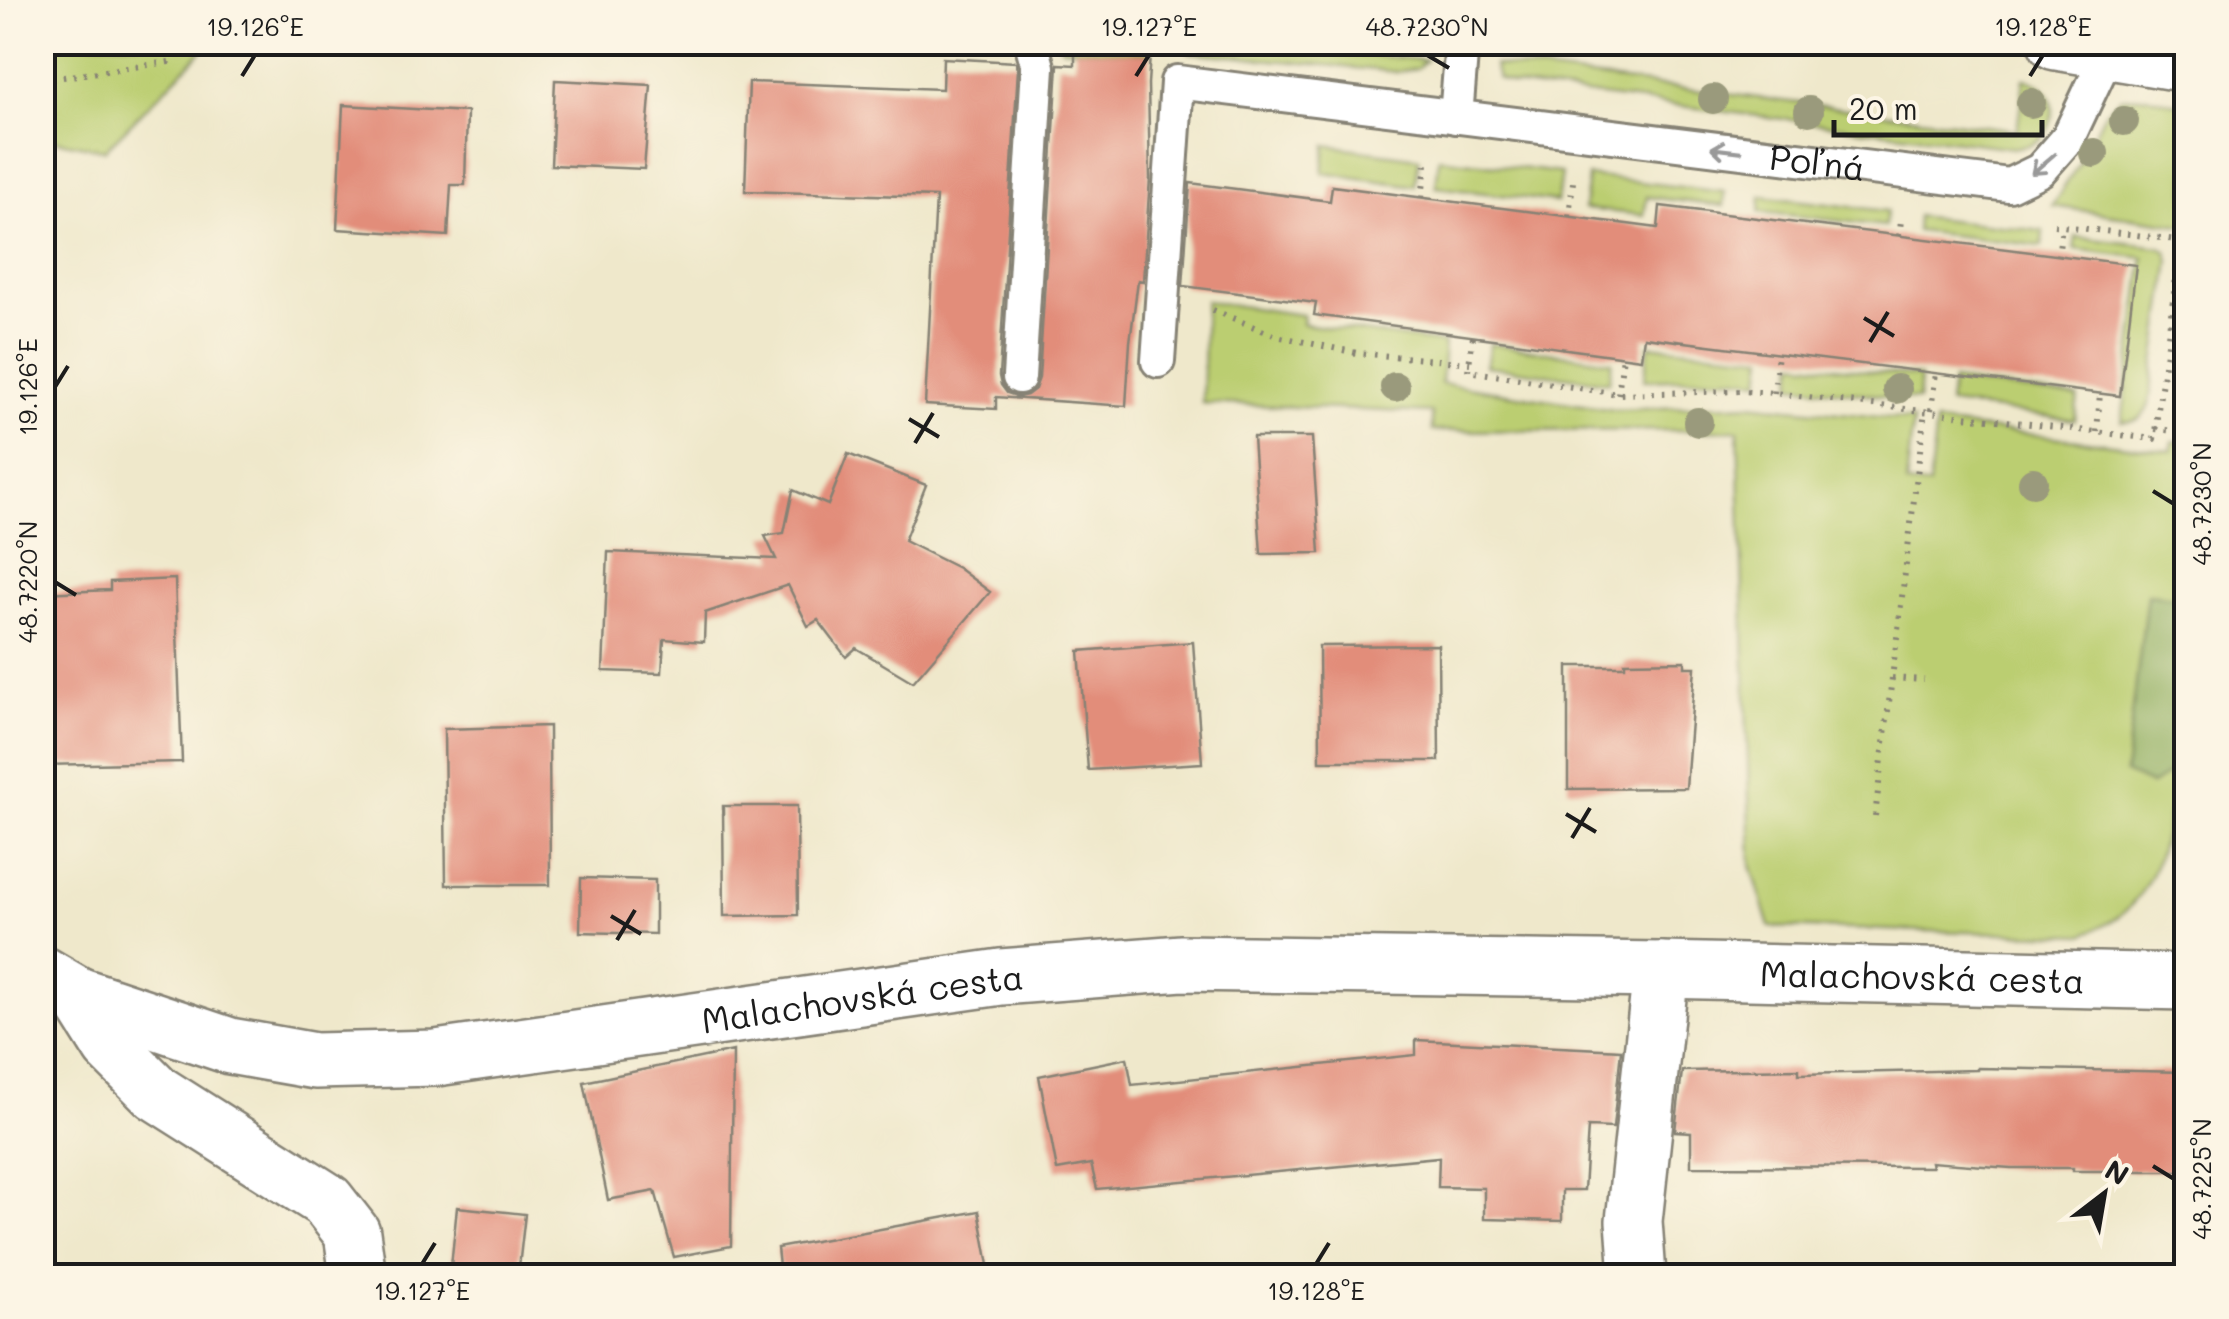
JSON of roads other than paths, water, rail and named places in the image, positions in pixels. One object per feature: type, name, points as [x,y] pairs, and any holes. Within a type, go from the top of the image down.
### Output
[{"type":"street","points":[[2056,42],[2186,64]]},
{"type":"street","name":"Malachovská cesta","points":[[60,984],[230,1046],[315,1061],[436,1058],[1001,977],[1182,963],[2186,982]]},
{"type":"street","points":[[1638,1276],[1634,1221],[1661,970]]},
{"type":"street","name":"Malachovská cesta","points":[[60,984],[110,1046],[158,1093],[327,1200],[352,1233],[358,1276]]},
{"type":"lane","points":[[1019,377],[1038,67],[1031,42]]},
{"type":"lane","points":[[1456,117],[1462,42]]},
{"type":"lane","name":"Poľná","points":[[1158,361],[1177,82],[2010,184],[2040,170],[2068,138],[2108,51]]}]
